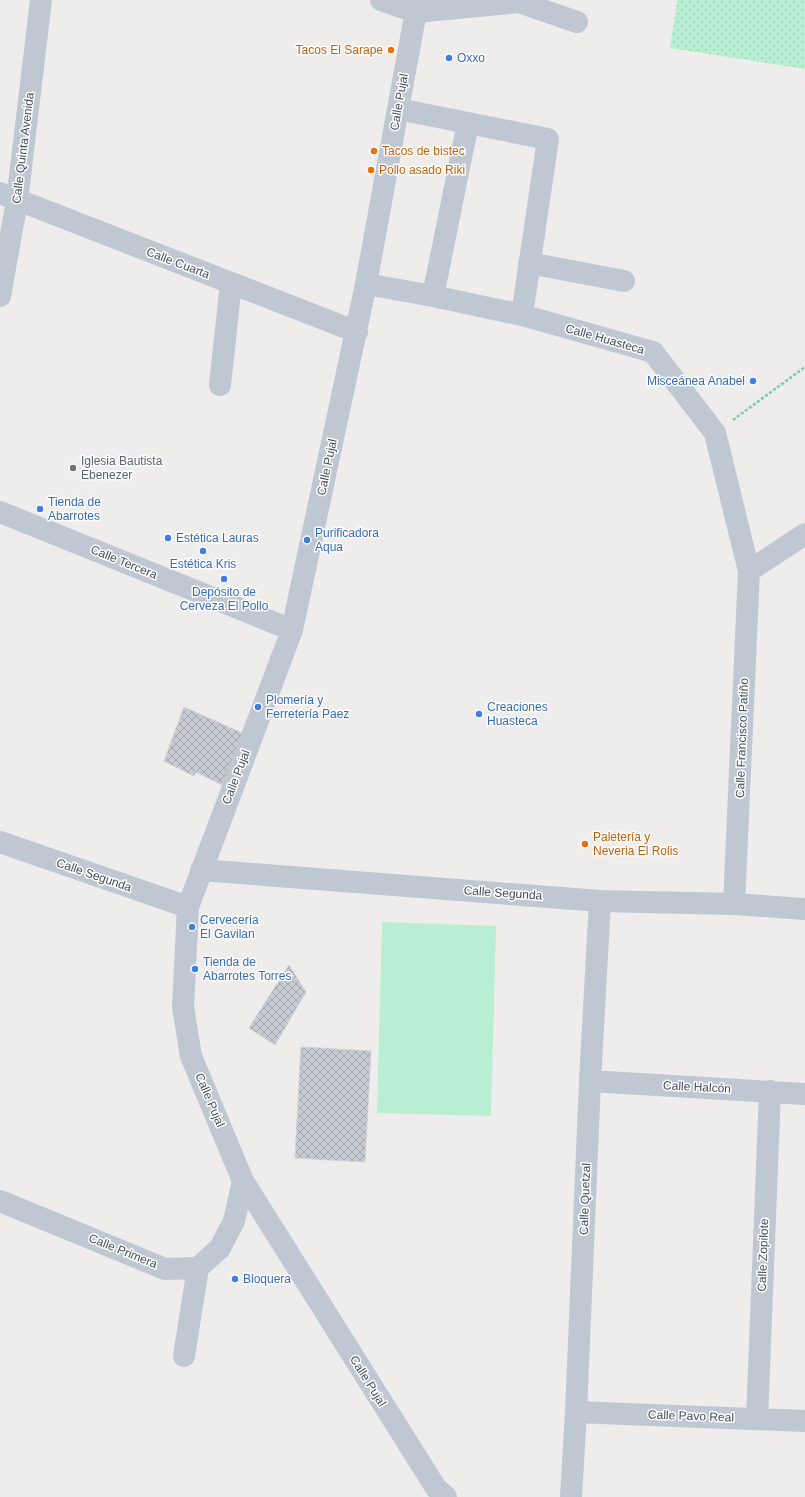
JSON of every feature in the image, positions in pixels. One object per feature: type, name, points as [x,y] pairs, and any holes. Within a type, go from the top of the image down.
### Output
[{"type":"street","name":"Calle Quinta Avenida","points":[[0,296],[8,197],[41,0]]},
{"type":"street","points":[[381,0],[417,6],[519,2],[578,22]]},
{"type":"street","name":"Calle Pujal","points":[[417,6],[357,332],[292,630],[188,907],[182,1007],[191,1056],[243,1181],[440,1494]]},
{"type":"street","points":[[398,109],[548,139],[522,315]]},
{"type":"street","points":[[433,296],[468,123]]},
{"type":"street","name":"Calle Cuarta","points":[[8,197],[357,332]]},
{"type":"street","points":[[529,263],[624,281]]},
{"type":"street","points":[[220,385],[231,283]]},
{"type":"street","name":"Calle Huasteca","points":[[366,284],[433,296],[522,315],[653,352],[715,433],[749,571]]},
{"type":"street","name":"Calle Tercera","points":[[0,512],[292,630]]},
{"type":"street","points":[[749,571],[805,534]]},
{"type":"street","name":"Calle Francisco Patiño","points":[[734,904],[749,571]]},
{"type":"street","name":"Calle Segunda","points":[[0,842],[188,907]]},
{"type":"street","name":"Calle Segunda","points":[[201,870],[600,901],[734,904],[805,909]]},
{"type":"street","name":"Calle Quetzal","points":[[571,1497],[590,1081],[600,901]]},
{"type":"street","name":"Calle Halcón","points":[[590,1081],[805,1094]]},
{"type":"street","name":"Calle Zopilote","points":[[757,1419],[770,1091]]},
{"type":"street","points":[[184,1356],[198,1268],[220,1248],[234,1221],[243,1181]]},
{"type":"street","name":"Calle Primera","points":[[0,1201],[165,1268],[198,1268]]},
{"type":"street","name":"Calle Pavo Real","points":[[576,1412],[805,1422]]},
{"type":"path","points":[[715,433],[805,367]]},
{"type":"green space","points":[[677,0],[805,0],[805,69],[670,48]]},
{"type":"green space","points":[[382,922],[496,926],[491,1116],[377,1113]]},
{"type":"building","points":[[184,707],[244,734],[222,785],[196,772],[194,776],[164,761]]},
{"type":"building","points":[[289,965],[306,992],[275,1045],[249,1028]]},
{"type":"building","points":[[301,1047],[371,1051],[365,1162],[295,1158]]},
{"type":"place","name":"Tacos El Sarape","points":[[391,50]]},
{"type":"place","name":"Oxxo","points":[[449,58]]},
{"type":"place","name":"Tacos de bistec","points":[[374,151]]},
{"type":"place","name":"Pollo asado Riki","points":[[371,170]]},
{"type":"place","name":"Misceánea Anabel","points":[[753,381]]},
{"type":"place","name":"Iglesia Bautista Ebenezer","points":[[73,468]]},
{"type":"place","name":"Tienda de Abarrotes","points":[[40,509]]},
{"type":"place","name":"Estética Lauras","points":[[168,538]]},
{"type":"place","name":"Purificadora Aqua","points":[[307,540]]},
{"type":"place","name":"Estética Kris","points":[[203,551]]},
{"type":"place","name":"Depósito de Cerveza El Pollo","points":[[224,579]]},
{"type":"place","name":"Plomería y Ferretería Paez","points":[[258,707]]},
{"type":"place","name":"Creaciones Huasteca","points":[[479,714]]},
{"type":"place","name":"Paletería y Neveria El Rolis","points":[[585,844]]},
{"type":"place","name":"Cervecería El Gavilan","points":[[192,927]]},
{"type":"place","name":"Tienda de Abarrotes Torres","points":[[195,969]]},
{"type":"place","name":"Bloquera","points":[[235,1279]]}]
